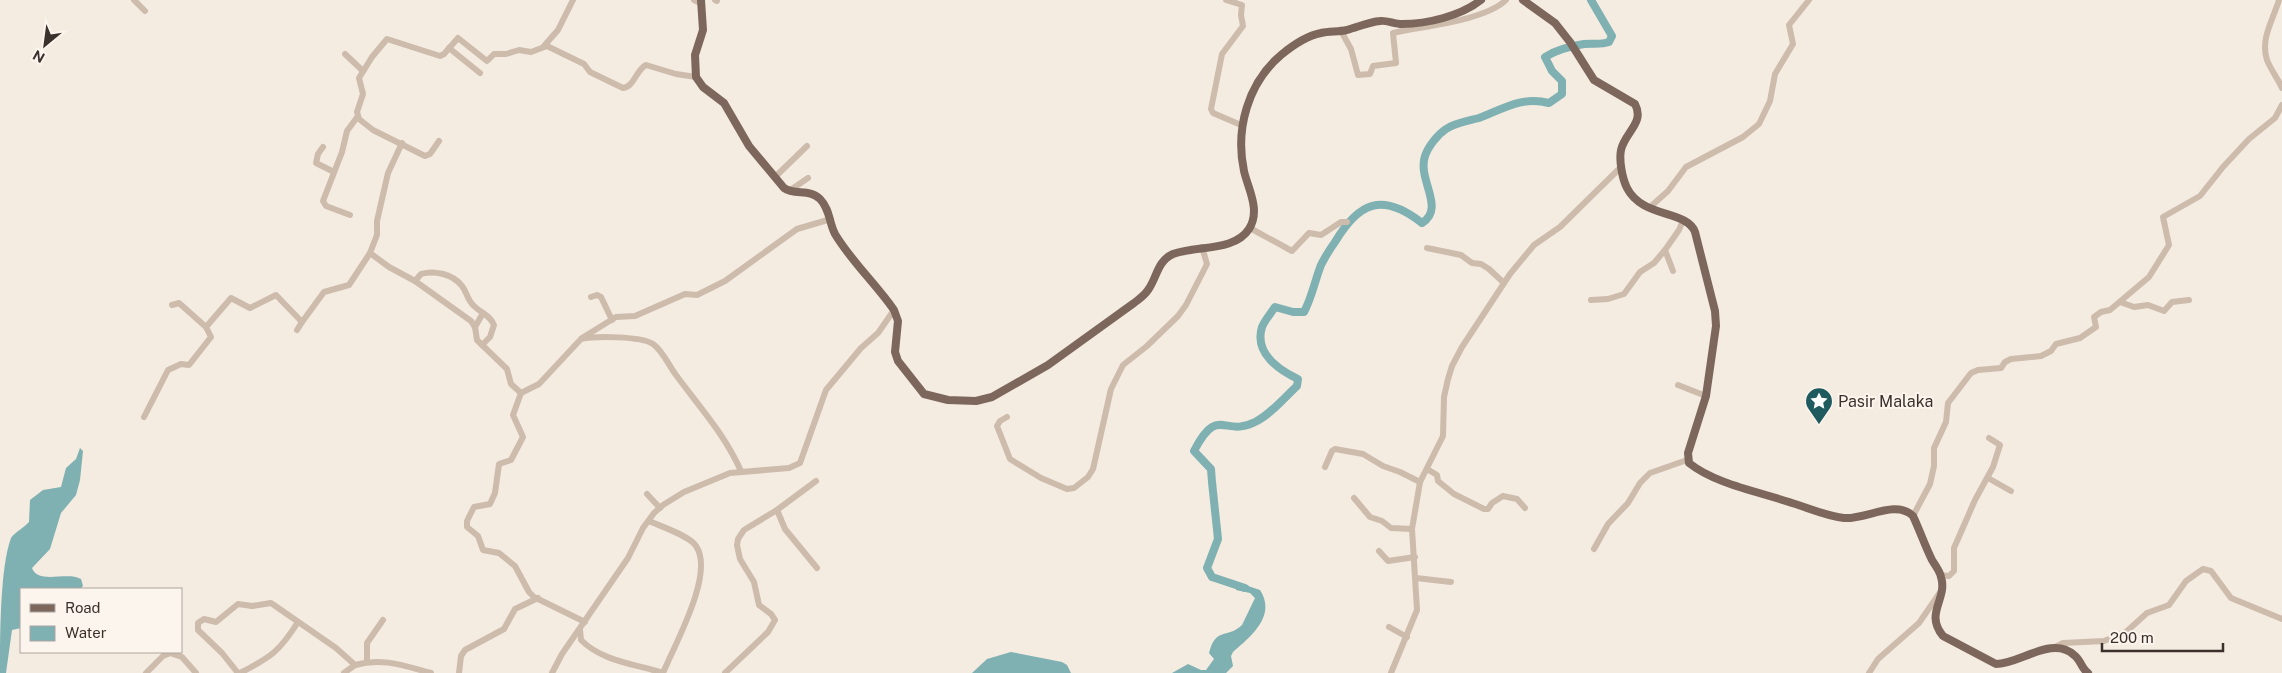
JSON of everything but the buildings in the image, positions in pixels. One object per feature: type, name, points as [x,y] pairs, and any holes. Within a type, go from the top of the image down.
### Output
[{"type":"main road","points":[[702,2],[703,30],[695,55],[696,78],[703,87],[724,103],[742,136],[775,177],[789,191],[808,192],[818,197],[836,235],[894,310],[898,321],[895,348],[898,361],[924,394],[948,400],[984,400],[1048,365],[1134,303],[1148,291],[1159,267],[1166,258],[1202,247],[1235,242],[1250,228],[1255,211],[1241,155],[1241,125],[1244,111],[1259,82],[1280,56],[1311,36],[1343,36],[1380,21],[1403,24],[1423,22],[1460,11],[1480,0]]},
{"type":"main road","points":[[1523,0],[1548,17],[1573,46],[1594,80],[1631,100],[1637,108],[1637,123],[1621,152],[1623,178],[1632,196],[1638,203],[1683,220],[1690,224],[1695,232],[1715,311],[1715,341],[1706,396],[1687,460],[1692,466],[1718,478],[1837,517],[1859,517],[1904,510],[1914,516],[1940,575],[1942,590],[1935,608],[1936,623],[1943,636],[1953,643],[1996,664],[2052,648],[2067,651],[2075,655],[2082,668],[2088,673]]},
{"type":"street","points":[[134,0],[145,11]]},
{"type":"street","points":[[350,215],[326,206],[323,203],[348,131],[358,116],[362,94],[359,80],[363,71],[387,38],[440,56],[444,54],[455,39],[460,38],[487,61],[494,54],[510,54],[519,50],[531,52],[544,46],[558,30],[574,0]]},
{"type":"street","points":[[694,0],[702,2]]},
{"type":"street","points":[[1226,0],[1242,5],[1243,26],[1222,54],[1211,109],[1213,113],[1241,125]]},
{"type":"street","points":[[1343,36],[1351,49],[1358,75],[1370,74],[1373,66],[1396,63],[1393,33],[1430,28],[1482,13],[1506,0]]},
{"type":"street","points":[[1649,208],[1668,191],[1686,166],[1743,138],[1759,124],[1770,100],[1775,74],[1793,44],[1789,25],[1809,0]]},
{"type":"street","points":[[2279,0],[2265,42],[2267,60],[2279,76],[2282,88]]},
{"type":"street","points":[[544,46],[584,64],[592,73],[622,88],[629,86],[642,67],[646,65],[696,78]]},
{"type":"street","points":[[449,48],[480,73]]},
{"type":"street","points":[[345,54],[363,71]]},
{"type":"street","points":[[1914,516],[1930,484],[1934,466],[1934,448],[1946,422],[1948,404],[1969,375],[1978,370],[2001,368],[2005,362],[2018,357],[2040,356],[2051,351],[2056,344],[2084,337],[2096,327],[2094,317],[2101,312],[2110,310],[2149,277],[2169,245],[2163,217],[2200,196],[2248,139],[2275,118],[2282,105]]},
{"type":"street","points":[[358,116],[364,124],[427,156],[439,141]]},
{"type":"street","points":[[297,330],[322,294],[349,284],[370,253],[377,235],[377,221],[388,173],[402,143]]},
{"type":"street","points":[[323,146],[316,159],[316,163],[334,172]]},
{"type":"street","points":[[775,177],[807,146]]},
{"type":"street","points":[[1391,673],[1408,637],[1417,610],[1412,529],[1420,482],[1443,436],[1444,397],[1452,366],[1474,328],[1504,283],[1534,244],[1560,227],[1622,166]]},
{"type":"street","points":[[789,191],[808,178]]},
{"type":"street","points":[[585,622],[529,592],[515,566],[500,553],[483,550],[478,536],[467,527],[467,521],[474,507],[490,504],[495,493],[499,464],[511,460],[523,437],[513,415],[521,393],[539,384],[581,339],[612,320],[622,315],[635,316],[685,294],[697,295],[725,281],[797,229],[830,219]]},
{"type":"street","points":[[1591,300],[1608,299],[1624,294],[1640,272],[1654,263],[1666,250],[1683,220]]},
{"type":"street","points":[[1250,228],[1292,251],[1309,233],[1321,236],[1342,222],[1347,222]]},
{"type":"street","points":[[1007,416],[997,426],[1010,459],[1041,478],[1067,489],[1074,488],[1088,477],[1098,451],[1109,397],[1117,376],[1125,362],[1160,334],[1186,305],[1207,264],[1202,247]]},
{"type":"street","points":[[1427,248],[1461,255],[1472,263],[1481,264],[1504,283]]},
{"type":"street","points":[[1666,250],[1673,272]]},
{"type":"street","points":[[370,253],[389,267],[415,280],[471,321],[475,327],[476,338],[507,369],[511,384],[521,393]]},
{"type":"street","points":[[415,280],[421,274],[442,274],[453,278],[461,284],[474,307],[489,317],[494,325],[490,337],[482,345]]},
{"type":"street","points":[[206,327],[232,298],[250,308],[276,296],[302,322]]},
{"type":"street","points":[[591,297],[600,296],[612,320]]},
{"type":"street","points":[[2120,302],[2134,307],[2148,305],[2164,311],[2172,302],[2189,300]]},
{"type":"street","points":[[144,417],[168,370],[181,364],[188,365],[211,336],[206,327],[179,303],[172,305]]},
{"type":"street","points":[[552,673],[562,654],[628,558],[649,521],[660,508],[684,492],[718,478],[741,471],[789,468],[800,463],[826,390],[861,348],[878,333],[894,310]]},
{"type":"street","points":[[475,327],[483,313]]},
{"type":"street","points":[[581,339],[602,336],[653,344],[713,420],[724,436],[741,471]]},
{"type":"street","points":[[1678,385],[1706,396]]},
{"type":"street","points":[[1940,575],[1949,576],[1954,571],[1954,548],[1975,500],[1988,478],[2000,446],[1989,438]]},
{"type":"street","points":[[1326,467],[1332,450],[1338,449],[1363,454],[1382,466],[1420,482]]},
{"type":"street","points":[[1594,549],[1608,524],[1628,503],[1640,483],[1650,473],[1687,460]]},
{"type":"street","points":[[1427,470],[1437,475],[1438,481],[1454,494],[1486,509],[1503,496],[1517,499],[1525,508]]},
{"type":"street","points":[[1988,478],[2011,491]]},
{"type":"street","points":[[725,673],[768,632],[774,622],[774,617],[759,605],[754,582],[740,559],[737,545],[738,539],[744,530],[777,510],[816,481]]},
{"type":"street","points":[[647,494],[660,508]]},
{"type":"street","points":[[1354,498],[1369,517],[1381,521],[1391,528],[1412,529]]},
{"type":"street","points":[[777,510],[785,529],[817,568]]},
{"type":"street","points":[[580,630],[581,640],[600,653],[632,666],[663,673],[698,589],[702,561],[696,546],[690,540],[649,521]]},
{"type":"street","points":[[1379,551],[1388,561],[1405,560],[1415,557]]},
{"type":"street","points":[[2052,648],[2068,642],[2104,641],[2126,632],[2148,613],[2169,605],[2186,581],[2203,569],[2211,571],[2231,598],[2282,619]]},
{"type":"street","points":[[1416,578],[1451,582]]},
{"type":"street","points":[[1869,673],[1878,660],[1919,622],[1942,590]]},
{"type":"street","points":[[459,673],[461,656],[465,650],[501,631],[507,626],[515,609],[538,598]]},
{"type":"street","points":[[298,622],[279,650],[271,657],[239,673],[222,652],[198,630],[199,621],[204,619],[216,622],[238,604],[255,606],[269,602],[336,648],[355,665]]},
{"type":"street","points":[[368,662],[368,643],[383,620]]},
{"type":"street","points":[[1389,627],[1408,637]]},
{"type":"street","points":[[146,673],[163,656],[173,653],[182,657],[196,673]]},
{"type":"street","points":[[344,673],[355,665],[368,662],[389,662],[431,673]]},
{"type":"water","points":[[80,448],[83,451],[80,480],[76,495],[61,513],[50,549],[32,568],[40,576],[68,576],[81,579],[83,586],[81,588],[20,588],[20,628],[12,630],[6,673],[0,673],[3,584],[7,551],[11,538],[29,522],[30,500],[43,490],[61,487],[66,468],[76,459]]},
{"type":"water","points":[[1239,583],[1260,590],[1265,609],[1259,625],[1247,640],[1233,652],[1231,656],[1233,666],[1226,673],[1172,673],[1188,664],[1201,670],[1206,670],[1214,659],[1209,653],[1215,639],[1242,625],[1255,598],[1250,593],[1236,590],[1236,585]]},
{"type":"water","points":[[1011,652],[1062,662],[1067,665],[1071,673],[972,673],[987,659]]},
{"type":"waterway","points":[[1245,588],[1212,577],[1207,568],[1218,539],[1211,469],[1194,451],[1209,429],[1216,425],[1236,427],[1255,422],[1271,411],[1297,386],[1298,379],[1283,371],[1265,353],[1260,336],[1262,327],[1275,307],[1293,312],[1304,312],[1326,256],[1344,228],[1363,210],[1372,206],[1383,205],[1395,207],[1422,223],[1429,217],[1431,202],[1425,174],[1425,156],[1433,141],[1446,129],[1512,104],[1530,101],[1549,103],[1562,94],[1562,81],[1552,71],[1545,57],[1559,50],[1574,46],[1609,42],[1612,36],[1591,0]]},
{"type":"place","name":"Pasir Malaka","points":[[1819,425]]}]
